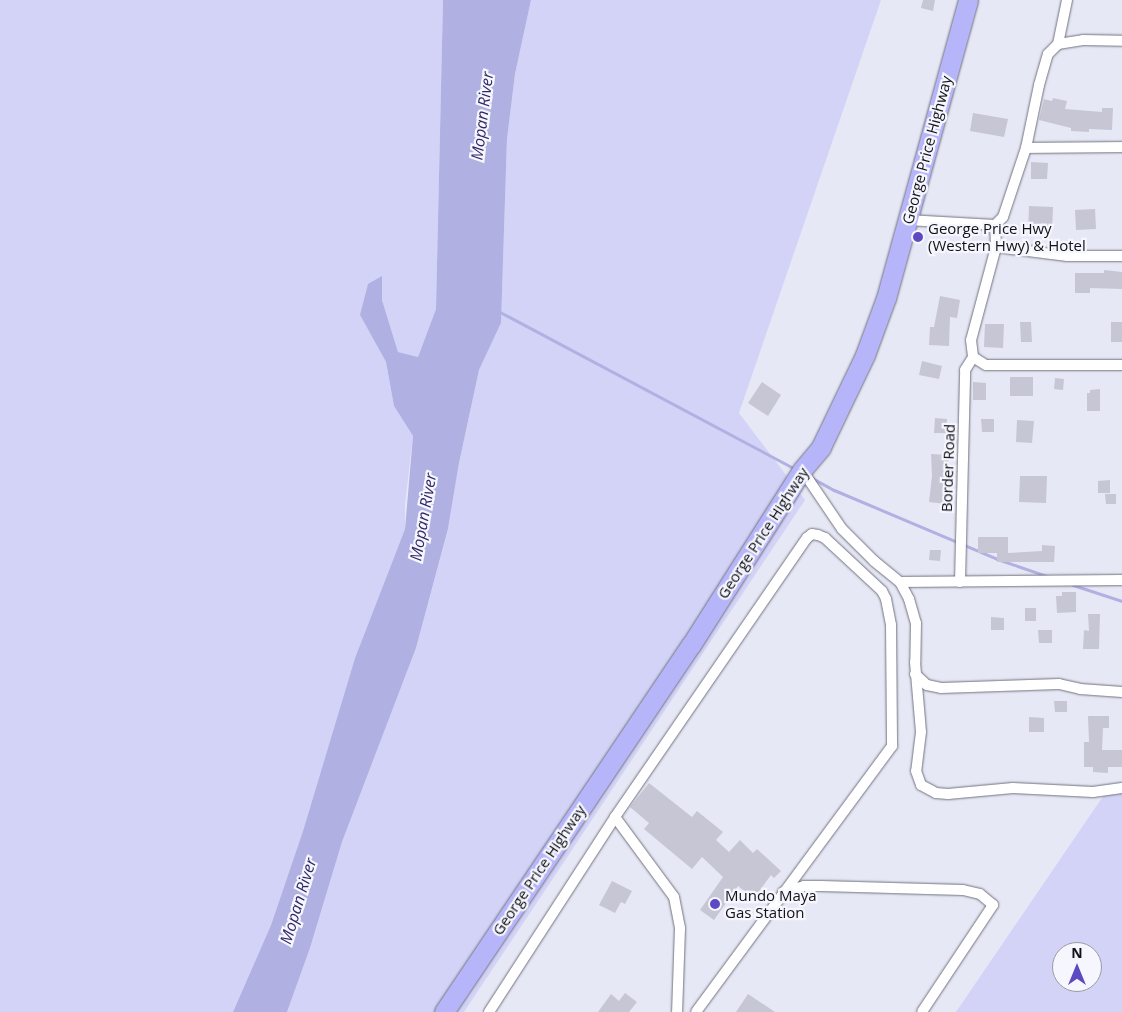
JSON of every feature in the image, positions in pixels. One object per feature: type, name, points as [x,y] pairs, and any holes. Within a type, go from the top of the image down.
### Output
[{"type":"highway","name":"George Price Highway","points":[[444,1012],[691,645],[802,470],[821,447],[865,355],[886,298],[968,0]]},
{"type":"street","points":[[907,220],[995,225],[1003,217],[1026,148],[1039,85],[1048,54],[1058,44],[1067,0]]},
{"type":"street","points":[[1058,44],[1083,40],[1122,40]]},
{"type":"street","points":[[1026,148],[1122,147]]},
{"type":"street","name":"Border Road","points":[[960,582],[965,370],[973,357],[971,340],[996,247],[995,225]]},
{"type":"street","points":[[996,247],[1067,256],[1122,256]]},
{"type":"street","points":[[973,357],[986,365],[1122,365]]},
{"type":"street","points":[[802,470],[842,529],[874,561],[900,582],[909,599],[916,623],[915,674],[921,721],[916,772],[922,785],[928,790],[948,794],[1013,788],[1093,792],[1122,788]]},
{"type":"street","points":[[489,1012],[616,817],[807,538],[812,534],[825,538],[882,591],[886,599],[891,625],[892,746],[696,1012]]},
{"type":"street","points":[[900,582],[1122,580]]},
{"type":"street","points":[[915,674],[926,685],[941,688],[1059,684],[1080,689],[1122,692]]},
{"type":"street","points":[[616,817],[674,897],[680,928],[677,1012]]},
{"type":"street","points":[[783,892],[804,886],[963,890],[980,894],[993,905],[922,1012]]},
{"type":"shaded area","points":[[0,0],[443,0],[436,309],[418,357],[398,352],[382,300],[360,315],[386,362],[394,406],[413,436],[405,505],[405,529],[355,658],[303,831],[271,925],[233,1012],[0,1012]]},
{"type":"shaded area","points":[[531,0],[881,0],[739,413],[805,500],[464,1012],[287,1012],[310,948],[342,842],[416,648],[448,530],[459,463],[479,370],[501,323],[507,139],[515,74]]},
{"type":"shaded area","points":[[1110,786],[1122,786],[1122,1012],[956,1012]]},
{"type":"water","name":"Mopan River","points":[[443,0],[531,0],[515,74],[507,139],[501,323],[479,370],[459,463],[448,529],[416,648],[342,842],[310,948],[287,1012],[233,1012],[271,925],[303,831],[355,658],[405,529],[413,436],[394,406],[386,362],[360,315],[368,284],[382,276],[382,300],[398,352],[418,357],[436,309]]},
{"type":"building","points":[[923,0],[935,0],[933,11],[921,8]]},
{"type":"building","points":[[1053,98],[1067,101],[1065,109],[1102,112],[1102,108],[1113,108],[1112,130],[1089,129],[1089,132],[1071,131],[1071,128],[1039,120],[1044,99],[1052,101]]},
{"type":"building","points":[[973,113],[1008,119],[1004,137],[970,131]]},
{"type":"building","points":[[1031,162],[1048,163],[1047,179],[1031,179]]},
{"type":"building","points":[[1029,206],[1053,207],[1052,232],[1028,231]]},
{"type":"building","points":[[1095,209],[1096,229],[1076,230],[1075,210]]},
{"type":"building","points":[[1104,270],[1122,272],[1122,289],[1090,288],[1090,293],[1075,293],[1075,273],[1104,273]]},
{"type":"building","points":[[940,296],[960,300],[957,318],[950,317],[949,346],[929,345],[930,327],[934,327]]},
{"type":"building","points":[[1020,322],[1031,322],[1032,342],[1021,342]]},
{"type":"building","points":[[1111,322],[1122,322],[1122,342],[1111,342]]},
{"type":"building","points":[[985,324],[1004,324],[1003,348],[984,347]]},
{"type":"building","points":[[922,361],[942,366],[939,379],[919,375]]},
{"type":"building","points":[[1010,377],[1033,377],[1033,396],[1010,396]]},
{"type":"building","points":[[1055,378],[1064,379],[1063,390],[1054,389]]},
{"type":"building","points":[[762,382],[781,395],[768,416],[748,403]]},
{"type":"building","points":[[973,382],[986,383],[986,400],[973,400]]},
{"type":"building","points":[[1100,389],[1100,411],[1087,411],[1087,393],[1090,393],[1090,390]]},
{"type":"building","points":[[935,418],[947,419],[946,433],[934,433]]},
{"type":"building","points":[[981,419],[994,419],[994,432],[982,432]]},
{"type":"building","points":[[1017,420],[1034,421],[1032,443],[1016,442]]},
{"type":"building","points":[[931,454],[949,455],[945,504],[929,502],[932,476]]},
{"type":"building","points":[[1020,476],[1047,476],[1046,503],[1019,502]]},
{"type":"building","points":[[1110,480],[1110,493],[1098,493],[1098,481]]},
{"type":"building","points":[[1105,494],[1116,494],[1116,504],[1106,504]]},
{"type":"building","points":[[978,537],[1008,537],[1008,553],[1042,551],[1042,545],[1055,546],[1054,562],[997,562],[997,553],[978,553]]},
{"type":"building","points":[[930,550],[941,550],[940,561],[929,560]]},
{"type":"building","points":[[1062,592],[1076,592],[1076,612],[1057,613],[1056,596],[1062,596]]},
{"type":"building","points":[[1025,608],[1036,608],[1036,621],[1025,621]]},
{"type":"building","points":[[1088,614],[1100,614],[1099,649],[1083,649],[1084,630],[1089,631]]},
{"type":"building","points":[[991,617],[1004,618],[1004,630],[991,630]]},
{"type":"building","points":[[1038,630],[1052,630],[1052,643],[1039,643]]},
{"type":"building","points":[[1054,701],[1067,701],[1067,712],[1055,712]]},
{"type":"building","points":[[1088,716],[1109,716],[1109,728],[1103,728],[1102,750],[1122,750],[1122,767],[1108,767],[1108,773],[1093,772],[1093,767],[1084,767],[1084,742],[1089,742]]},
{"type":"building","points":[[1029,717],[1044,718],[1044,732],[1029,732]]},
{"type":"building","points":[[649,783],[692,817],[697,811],[723,832],[716,840],[729,852],[740,840],[753,853],[757,849],[781,871],[774,878],[771,875],[754,898],[738,886],[714,920],[700,910],[723,877],[702,857],[692,869],[644,829],[649,823],[630,807]]},
{"type":"building","points":[[612,881],[632,891],[625,904],[621,902],[615,913],[599,905]]},
{"type":"building","points":[[625,993],[637,1002],[629,1012],[598,1012],[611,994],[619,1001]]},
{"type":"building","points":[[748,994],[775,1012],[736,1012]]},
{"type":"waterway","points":[[498,311],[795,469]]},
{"type":"waterway","points":[[812,478],[834,490],[997,559],[1050,577]]},
{"type":"waterway","points":[[1073,585],[1122,601]]},
{"type":"place","name":"George Price Hwy (Western Hwy) & Hotel","points":[[918,237]]},
{"type":"place","name":"Mundo Maya Gas Station","points":[[715,904]]}]
